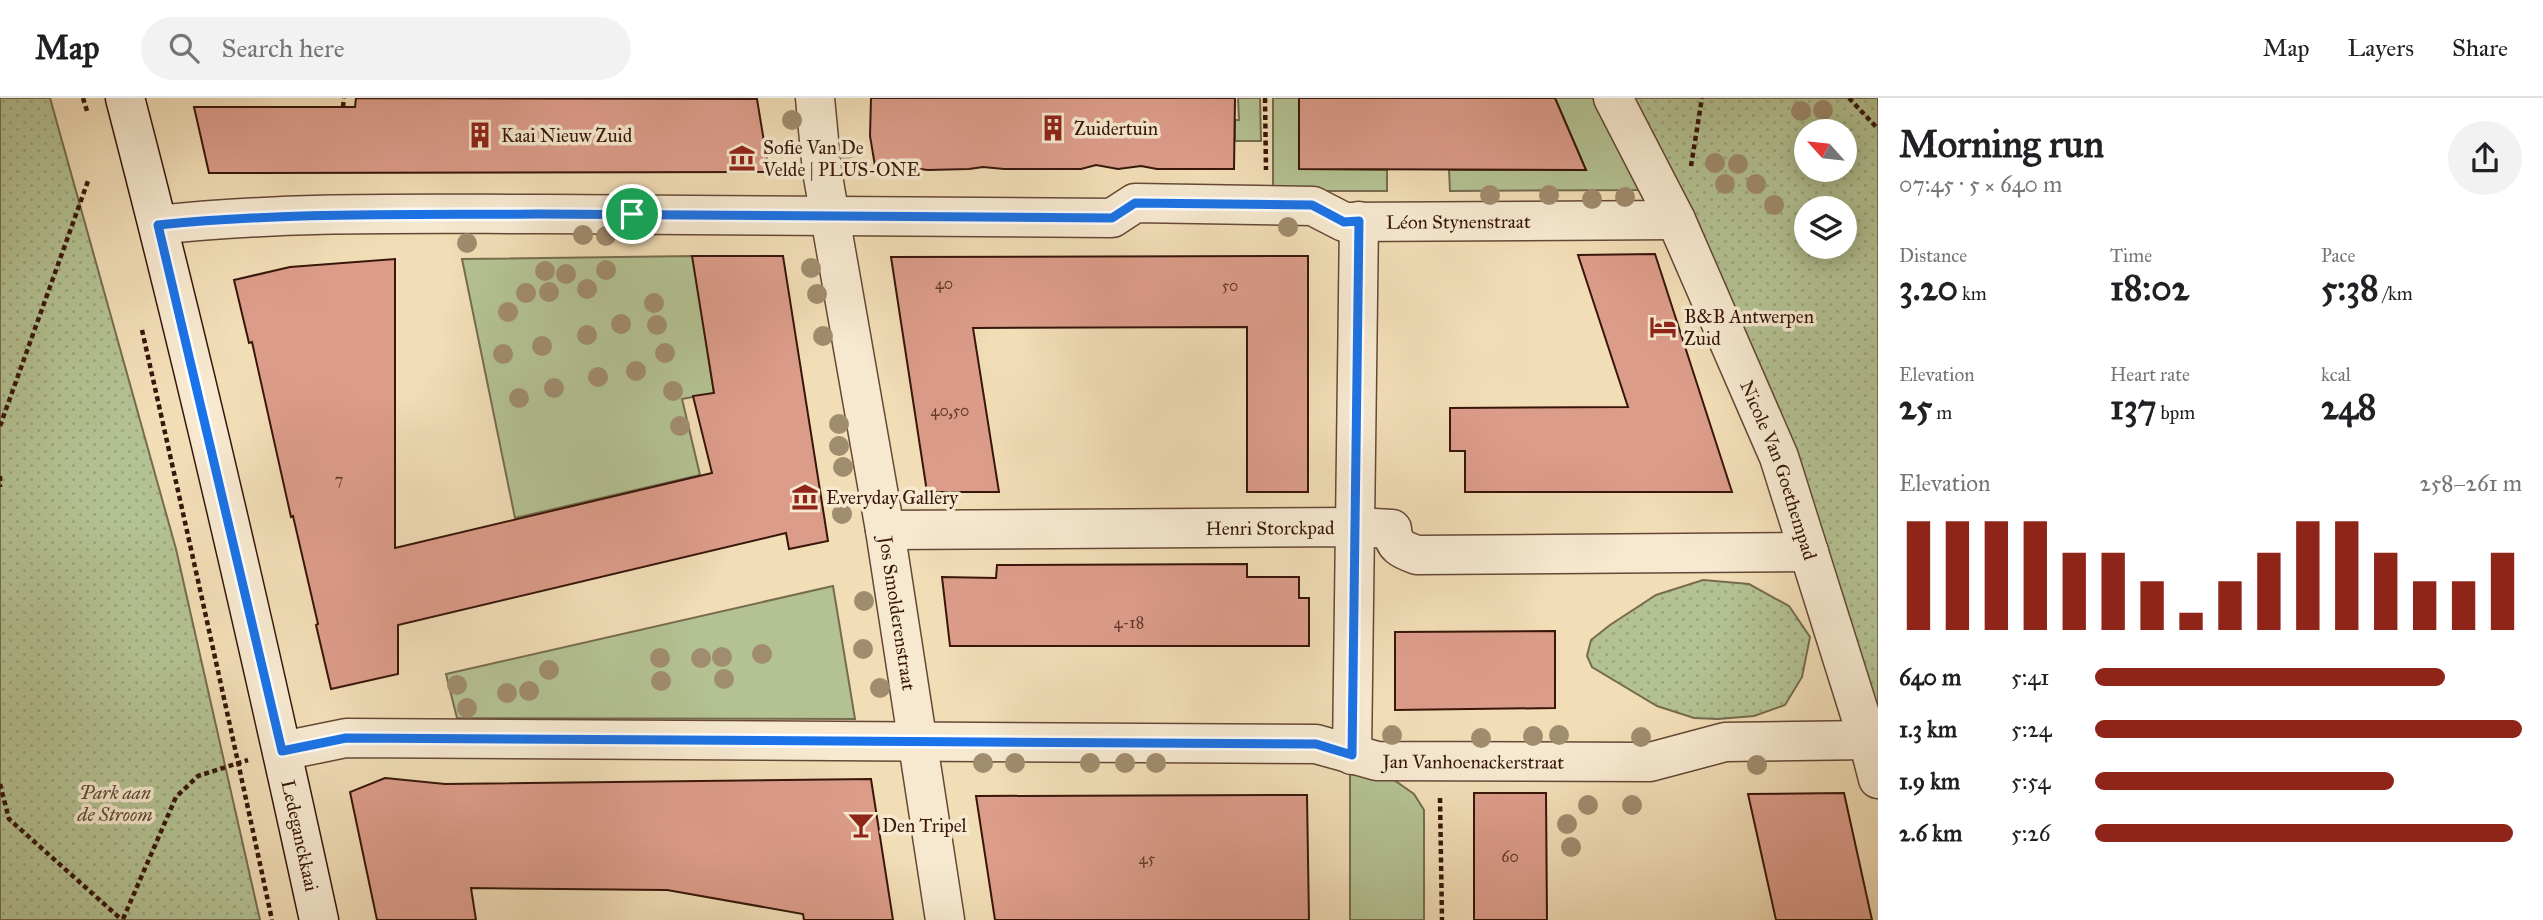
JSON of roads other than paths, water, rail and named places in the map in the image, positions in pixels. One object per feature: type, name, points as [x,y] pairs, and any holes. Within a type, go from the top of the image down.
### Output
[{"type":"street","name":"Ledeganckkaai","points":[[125,98],[158,225],[319,920]]},
{"type":"street","name":"Jos Smolderenstraat","points":[[815,98],[822,171],[885,530],[901,741],[945,920]]},
{"type":"street","name":"Nicole Van Goethempad","points":[[1613,98],[1676,220],[1779,457],[1878,779]]},
{"type":"street","name":"Léon Stynenstraat","points":[[158,225],[243,217],[830,213],[1112,218],[1135,203],[1312,205],[1344,222],[1676,220]]},
{"type":"street","points":[[1352,755],[1359,221]]},
{"type":"street","name":"Henri Storckpad","points":[[885,530],[1356,527],[1392,529],[1392,538],[1401,550],[1417,555],[1809,552]]},
{"type":"street","name":"Jan Vanhoenackerstraat","points":[[282,751],[346,738],[1316,744],[1377,761],[1650,762],[1725,742],[1868,740]]},
{"type":"place","name":"Zuidertuin","points":[[1053,128]]},
{"type":"place","name":"Kaai Nieuw Zuid","points":[[480,135]]},
{"type":"place","name":"Sofie Van De Velde | PLUS-ONE","points":[[742,158]]},
{"type":"place","name":"B&B Antwerpen Zuid","points":[[1663,327]]},
{"type":"place","name":"Everyday Gallery","points":[[805,497]]},
{"type":"place","name":"Den Tripel","points":[[861,825]]},
{"type":"park label","name":"Park aan de Stroom","points":[[115,803]]}]
